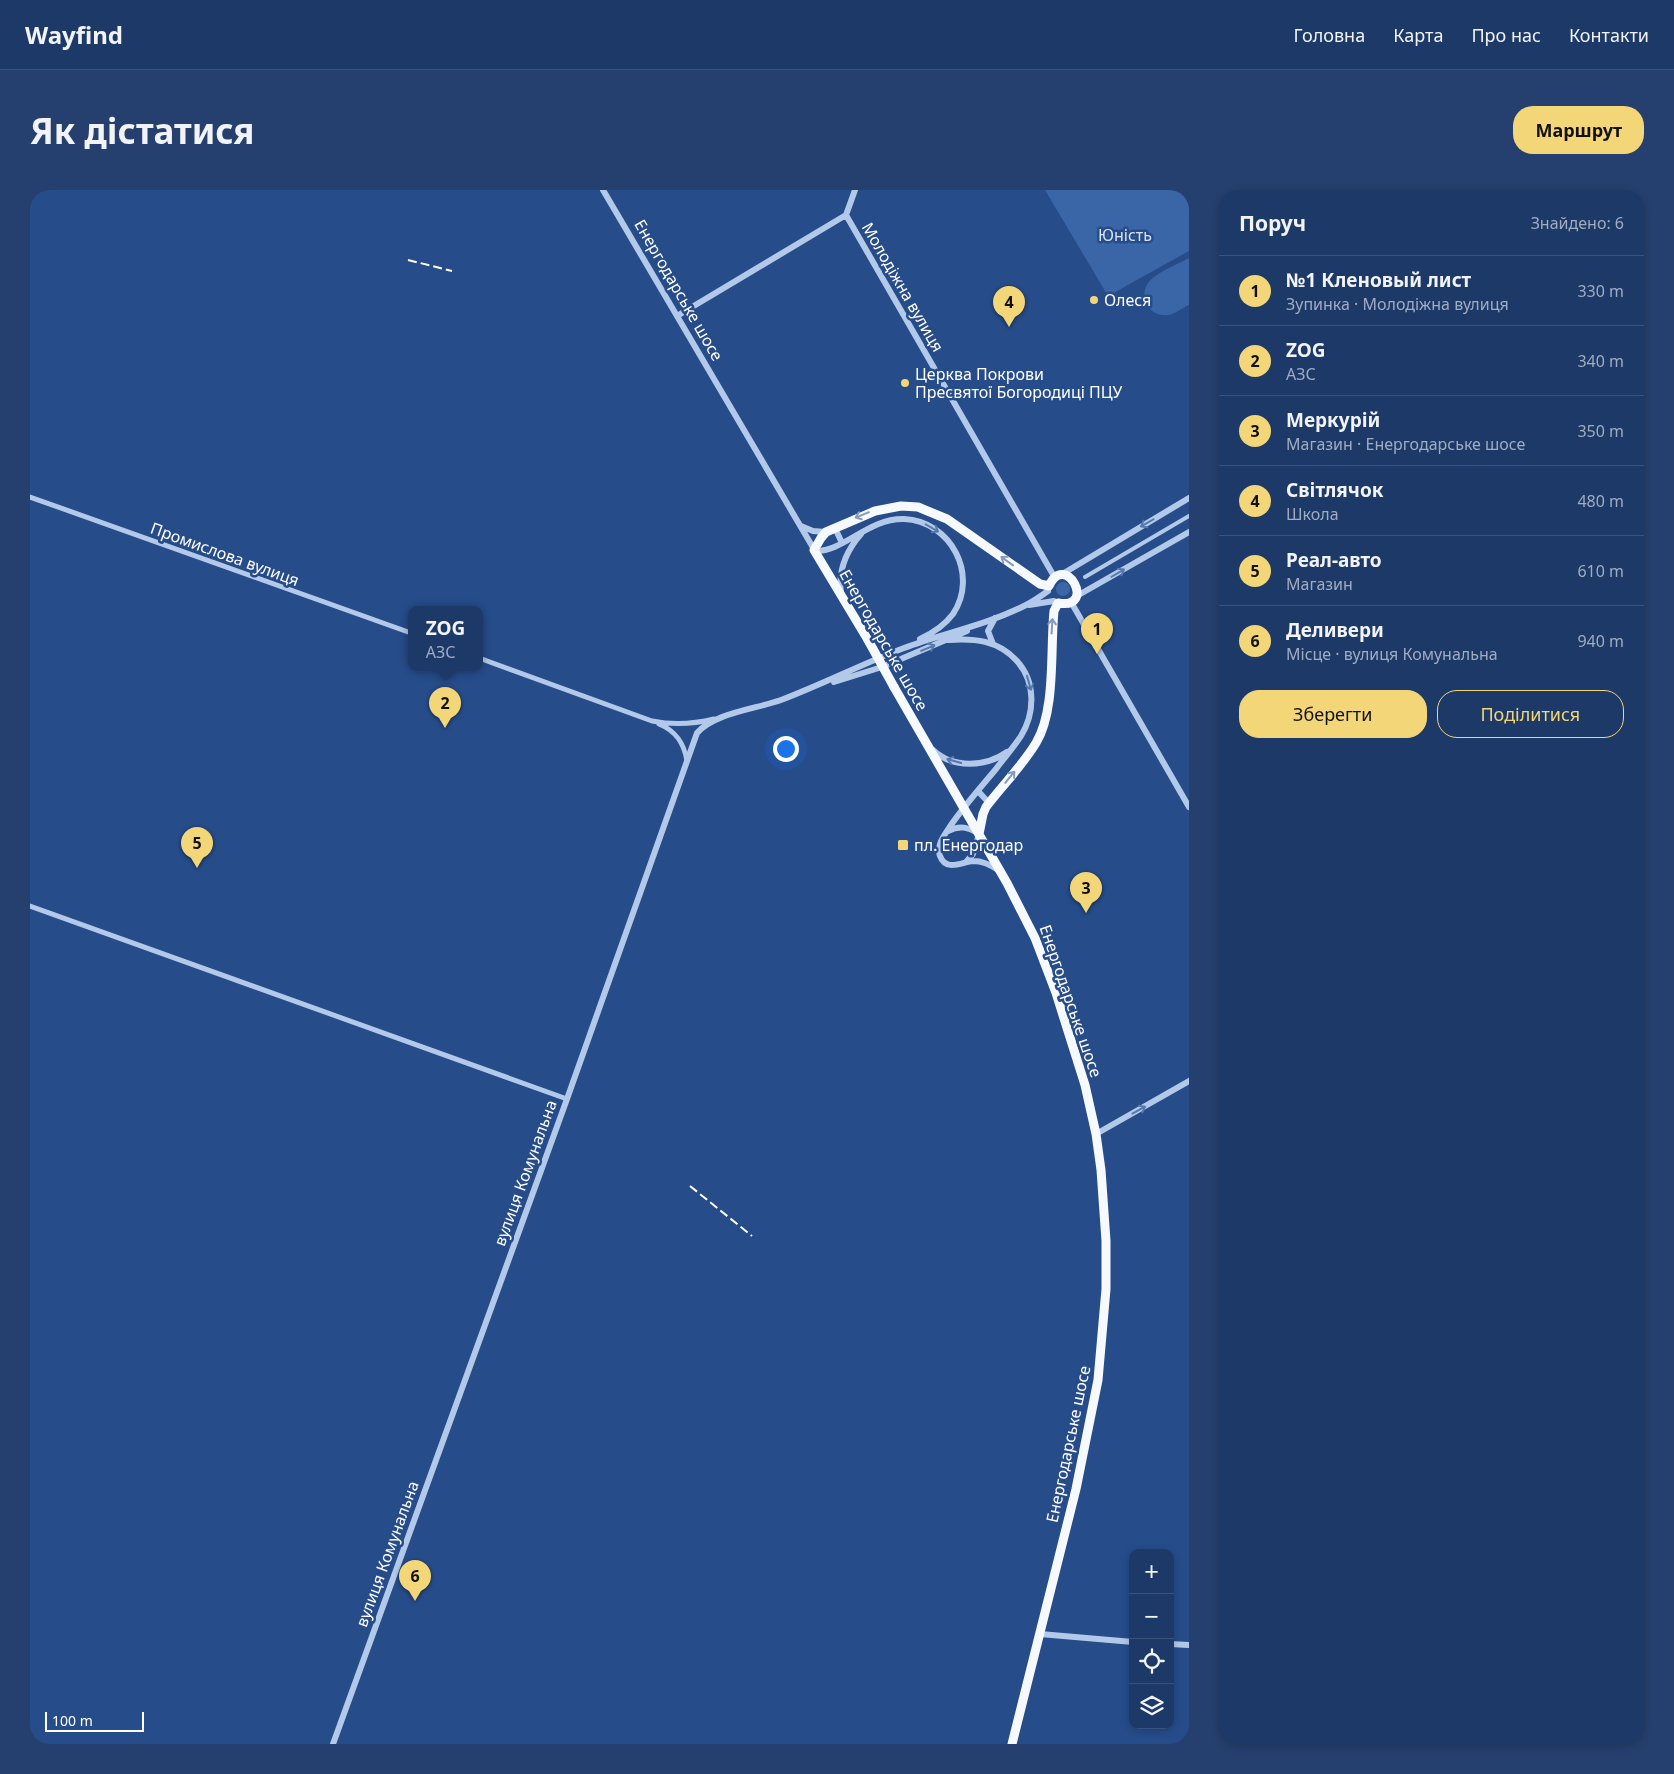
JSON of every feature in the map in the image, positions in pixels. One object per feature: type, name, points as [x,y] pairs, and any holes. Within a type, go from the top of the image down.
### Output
[{"type":"main road","points":[[814,550],[820,538],[826,532],[866,513],[901,506],[918,507],[947,519],[1049,589],[1057,577],[1064,575],[1072,579],[1077,587],[1073,599],[1056,602],[1048,703],[1042,729],[1035,744],[983,814],[979,834]]},
{"type":"main road","name":"Енергодарське шосе","points":[[814,550],[868,640],[1026,918],[1051,979],[1079,1064],[1096,1134],[1106,1241],[1106,1289],[1098,1380],[1076,1489],[1012,1744]]},
{"type":"street","name":"Енергодарське шосе","points":[[603,190],[814,550]]},
{"type":"street","name":"Молодіжна вулиця","points":[[855,190],[846,215],[1057,577]]},
{"type":"street","points":[[677,316],[846,215]]},
{"type":"street","name":"Промислова вулиця","points":[[30,497],[408,632]]},
{"type":"street","points":[[1057,577],[1189,498]]},
{"type":"street","points":[[1085,577],[1189,516]]},
{"type":"street","points":[[814,550],[825,550],[842,543],[881,522],[896,519],[911,520],[926,524],[938,531],[949,542],[961,563],[963,589],[959,602],[952,614],[937,630],[903,648],[816,687]]},
{"type":"street","points":[[800,525],[813,531],[826,532]]},
{"type":"street","points":[[841,594],[840,575],[844,560],[856,541],[869,527]]},
{"type":"street","points":[[835,528],[842,543]]},
{"type":"street","points":[[1189,532],[1073,599],[1189,807]]},
{"type":"street","points":[[816,687],[876,669],[948,640],[1026,605],[1049,589],[1056,602],[1026,605]]},
{"type":"street","points":[[903,648],[995,618]]},
{"type":"street","points":[[994,644],[988,631],[995,618]]},
{"type":"street","points":[[948,640],[971,639],[994,644],[1009,653],[1027,676],[1031,690],[1030,716],[1024,730],[1014,746],[964,807],[940,845],[939,854],[941,858],[952,866],[975,861],[984,863],[1001,873]]},
{"type":"street","points":[[483,659],[662,723],[710,720],[724,716]]},
{"type":"street","name":"вулиця Комунальна","points":[[334,1744],[567,1100],[697,733],[708,723],[724,716],[767,705],[816,687]]},
{"type":"street","points":[[652,720],[677,735],[683,745],[687,762]]},
{"type":"street","points":[[929,746],[944,758],[969,764],[996,758],[1014,746]]},
{"type":"street","points":[[978,791],[990,803]]},
{"type":"street","points":[[947,832],[954,828],[964,827],[979,834],[973,854],[962,864]]},
{"type":"street","points":[[30,906],[567,1100]]},
{"type":"street","points":[[1096,1134],[1189,1082]]},
{"type":"street","points":[[1040,1634],[1129,1642]]},
{"type":"street","points":[[1174,1644],[1189,1645]]},
{"type":"green space","name":"Юність","points":[[1045,190],[1189,190],[1189,251],[1108,296]]},
{"type":"green space","points":[[1189,258],[1189,305],[1168,315],[1162,315],[1151,310],[1144,294],[1148,283],[1161,272]]},
{"type":"green space","points":[[1063,582],[1068,584],[1070,589],[1068,594],[1063,596],[1058,594],[1056,589],[1058,584]]},
{"type":"railway","points":[[408,260],[452,271]]},
{"type":"railway","points":[[690,1186],[752,1236]]},
{"type":"place","name":"Олеся","points":[[1094,300]]},
{"type":"place","name":"Світлячок","points":[[1009,327]]},
{"type":"place","name":"Церква Покрови Пресвятої Богородиці ПЦУ","points":[[905,383]]},
{"type":"place","name":"№1 Кленовый лист","points":[[1097,654]]},
{"type":"place","name":"ZOG","points":[[445,728]]},
{"type":"place","name":"пл. Енергодар","points":[[903,845]]},
{"type":"place","name":"Реал-авто","points":[[197,868]]},
{"type":"place","name":"Меркурій","points":[[1086,913]]},
{"type":"place","name":"Деливери","points":[[415,1601]]}]
